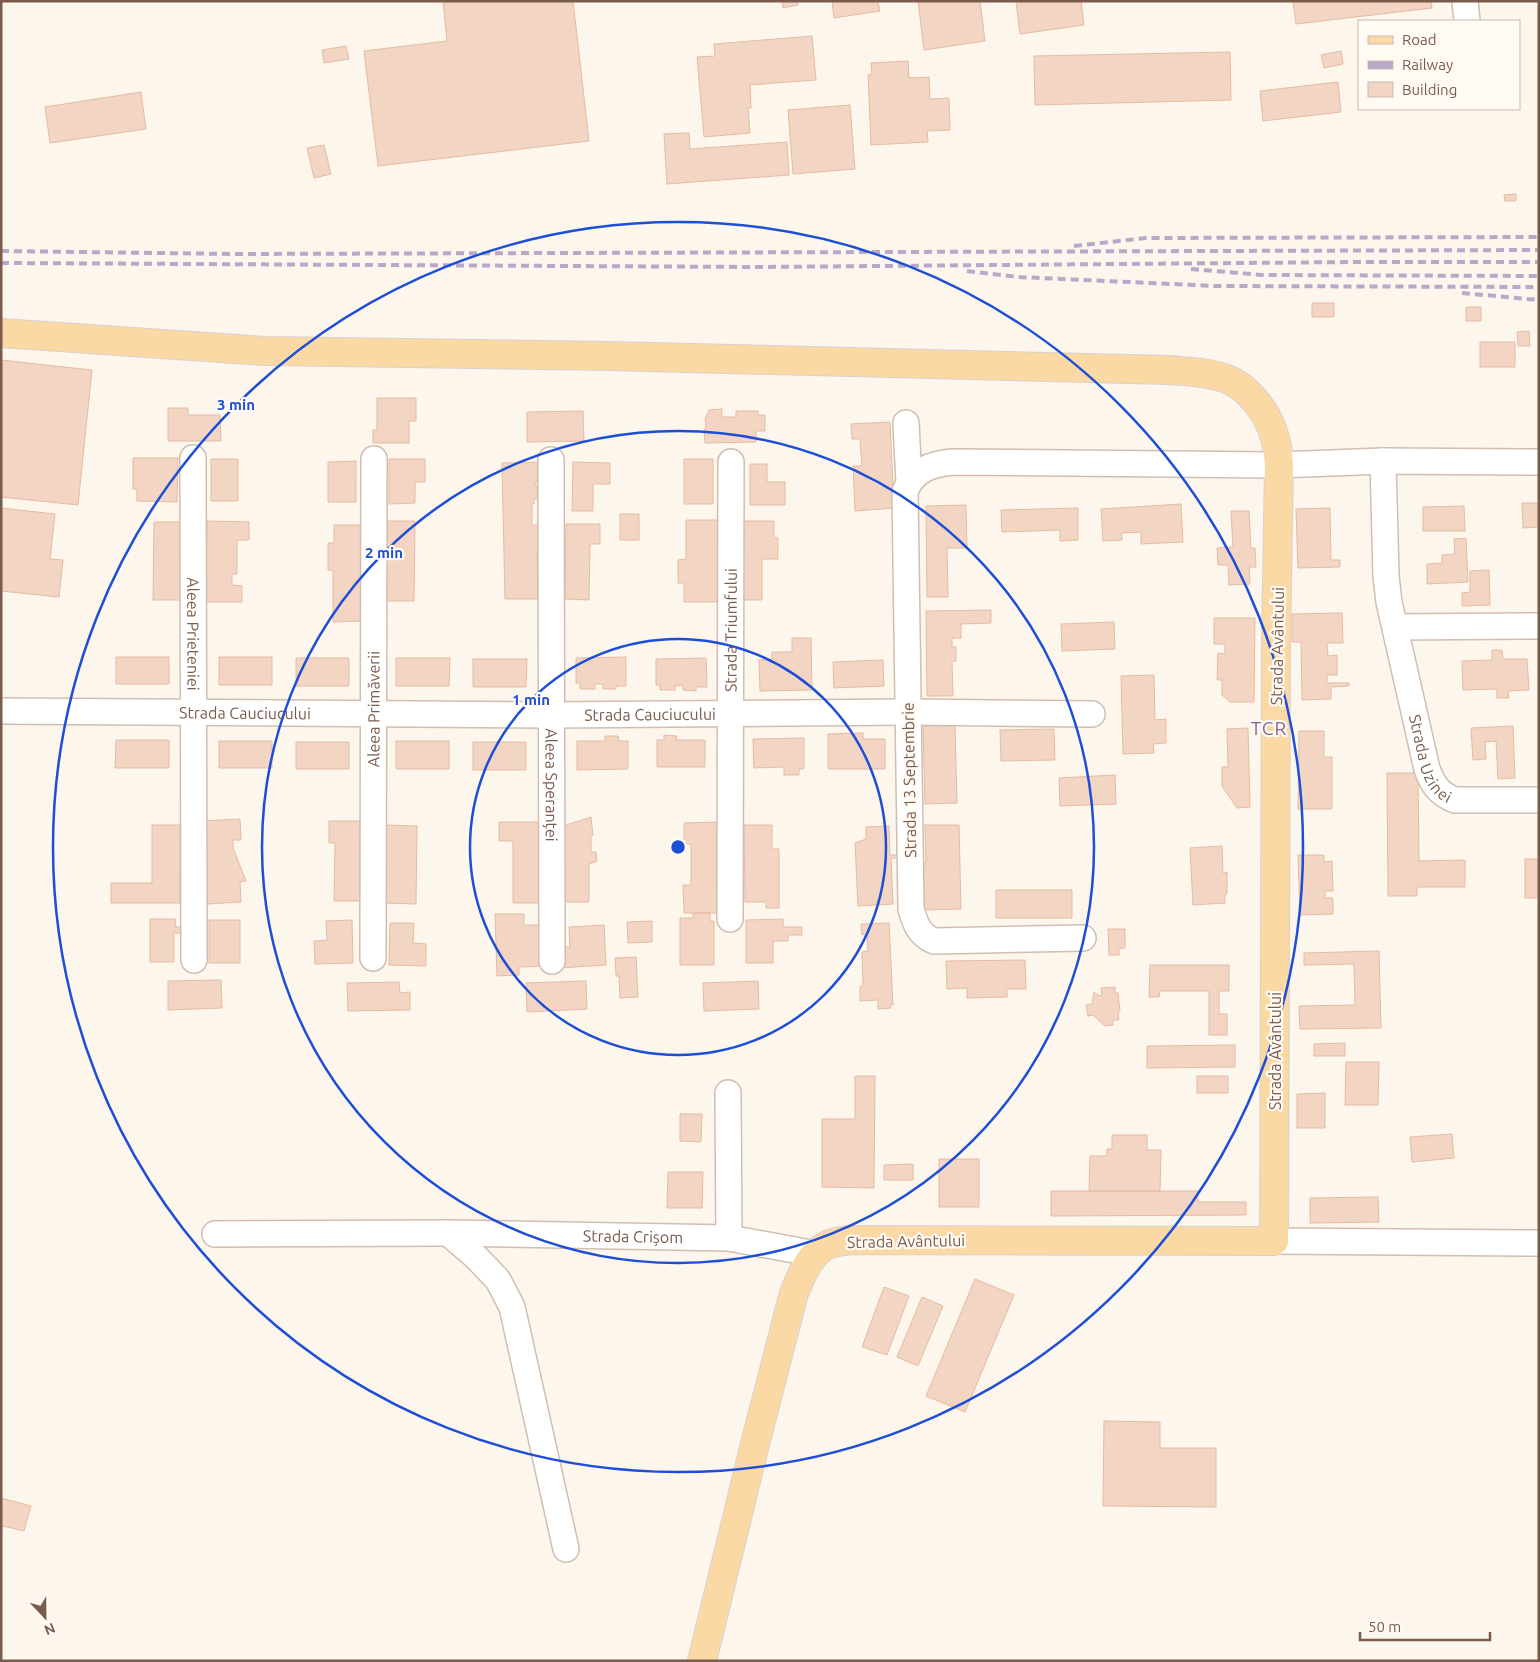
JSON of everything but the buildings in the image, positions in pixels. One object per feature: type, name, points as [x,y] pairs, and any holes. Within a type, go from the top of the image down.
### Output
[{"type":"main road","name":"Strada Avântului","points":[[1,333],[266,351],[599,356],[1169,370],[1202,373],[1227,379],[1244,389],[1263,411],[1275,438],[1279,465],[1276,640],[1274,1241],[853,1240],[831,1243],[816,1254],[804,1270],[794,1292],[702,1661]]},
{"type":"street","points":[[1465,1],[1467,20]]},
{"type":"street","name":"Strada 13 Septembrie","points":[[906,423],[917,475],[905,491],[911,909],[914,922],[926,938],[934,941],[1083,938]]},
{"type":"street","name":"Aleea Prieteniei","points":[[194,458],[194,960]]},
{"type":"street","name":"Aleea Primăverii","points":[[373,958],[374,459]]},
{"type":"street","name":"Aleea Speranței","points":[[551,460],[552,961]]},
{"type":"street","points":[[917,475],[937,464],[952,462],[1279,465],[1383,461],[1539,462]]},
{"type":"street","name":"Strada Uzinei","points":[[1383,461],[1386,576],[1389,602],[1427,769],[1432,782],[1445,796],[1456,800],[1539,800]]},
{"type":"street","name":"Strada Triumfului","points":[[730,919],[731,462]]},
{"type":"street","points":[[1396,627],[1539,626]]},
{"type":"street","name":"Strada Cauciucului","points":[[1,711],[552,715],[908,712],[1092,714]]},
{"type":"street","points":[[728,1093],[729,1238]]},
{"type":"street","points":[[448,1233],[475,1256],[498,1280],[512,1306],[566,1549]]},
{"type":"street","name":"Strada Crișom","points":[[215,1234],[448,1233],[729,1238],[816,1254]]},
{"type":"street","name":"Strada Avântului","points":[[1274,1241],[1539,1243]]},
{"type":"railway","points":[[1074,246],[1146,238],[1539,237]]},
{"type":"railway","points":[[1,251],[235,254],[1539,250]]},
{"type":"railway","points":[[1,263],[759,267],[1539,262]]},
{"type":"railway","points":[[1191,269],[1262,275],[1539,276]]},
{"type":"railway","points":[[967,271],[1018,277],[1216,286],[1539,287]]},
{"type":"railway","points":[[1462,293],[1539,300]]},
{"type":"district","name":"TCR","points":[[1269,728]]}]
